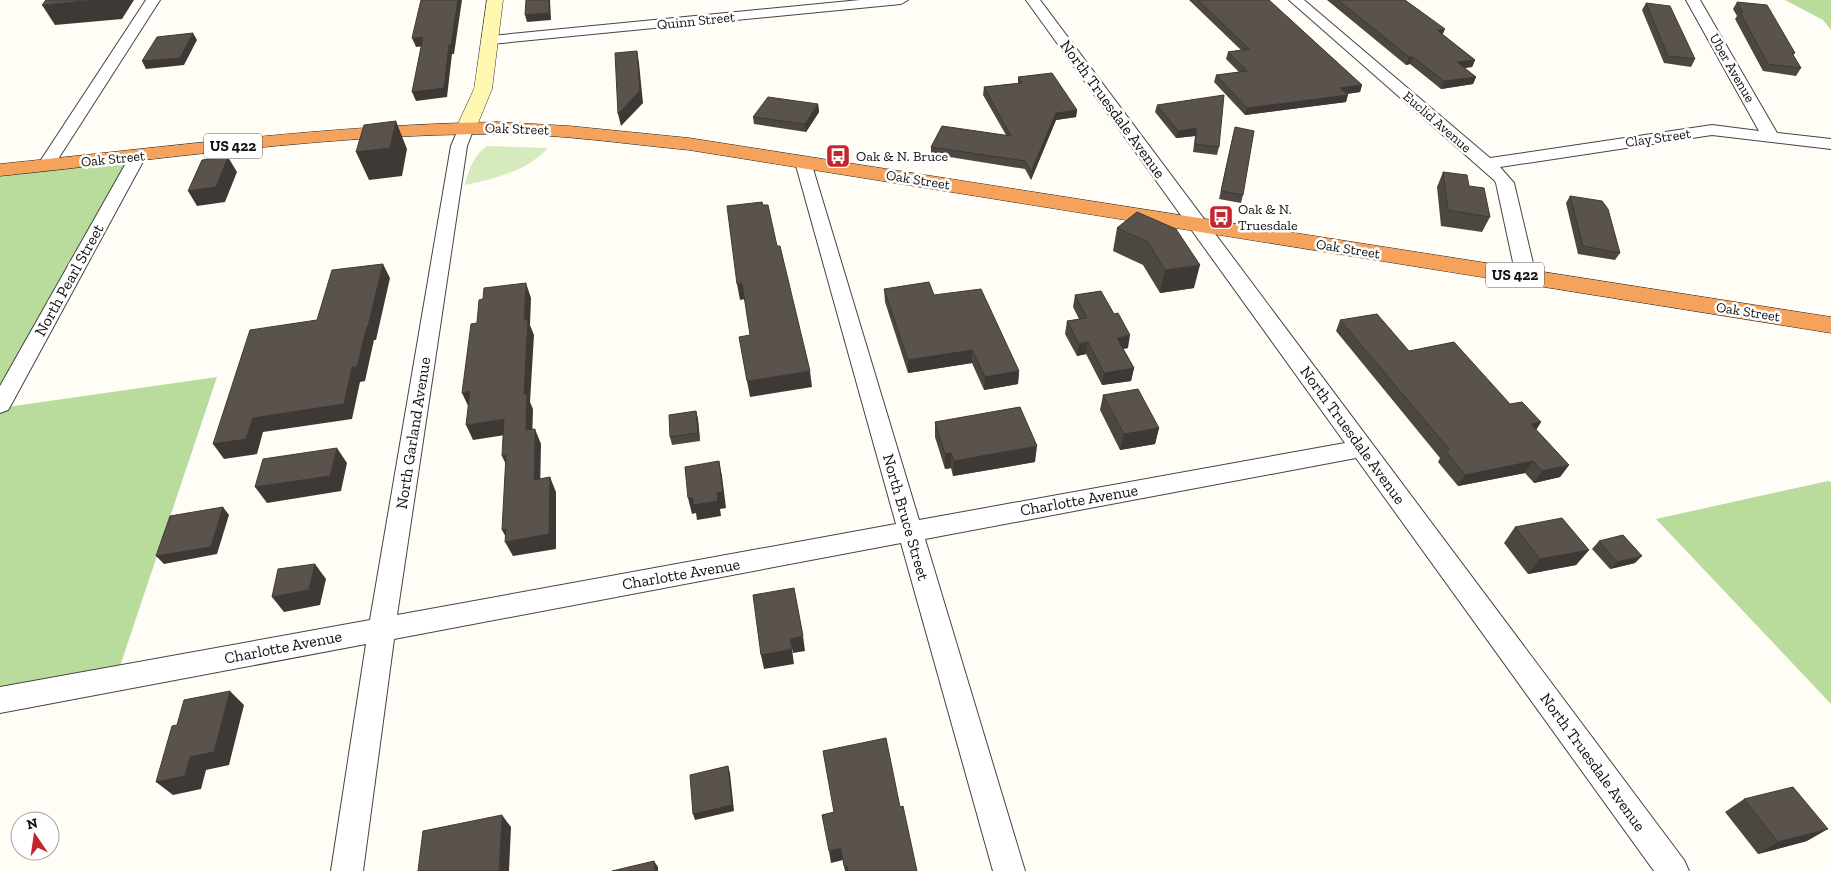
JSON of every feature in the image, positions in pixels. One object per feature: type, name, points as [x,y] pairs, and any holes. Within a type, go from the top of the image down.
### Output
[{"type":"highway","name":"Oak Street","points":[[0,170],[344,135],[466,128],[531,128],[689,144],[1831,325]]},
{"type":"street","points":[[45,166],[153,0]]},
{"type":"street","name":"North Garland Avenue","points":[[347,871],[382,629],[459,146],[482,89],[491,40],[495,0]]},
{"type":"street","name":"Quinn Street","points":[[491,40],[900,0]]},
{"type":"street","name":"North Truesdale Avenue","points":[[1033,0],[1673,871]]},
{"type":"street","name":"Euclid Avenue","points":[[1296,0],[1505,183],[1526,276]]},
{"type":"street","name":"Uber Avenue","points":[[1692,0],[1771,137]]},
{"type":"street","name":"Clay Street","points":[[1485,164],[1712,130],[1831,144]]},
{"type":"street","name":"North Pearl Street","points":[[0,405],[138,156]]},
{"type":"street","name":"North Bruce Street","points":[[803,162],[1010,871]]},
{"type":"street","name":"Charlotte Avenue","points":[[0,700],[1362,448]]},
{"type":"green space","points":[[1785,0],[1831,0],[1831,30],[1823,20]]},
{"type":"green space","points":[[487,146],[548,148],[530,163],[510,173],[465,185],[472,163]]},
{"type":"green space","points":[[138,156],[0,405],[0,170]]},
{"type":"green space","points":[[217,377],[116,678],[0,700],[0,408]]},
{"type":"green space","points":[[1828,481],[1831,482],[1831,704],[1656,519]]},
{"type":"building","points":[[46,0],[96,0],[42,5]]},
{"type":"building","points":[[421,0],[458,0],[451,45],[449,45],[444,88],[412,92],[423,37],[412,38]]},
{"type":"building","points":[[526,0],[549,0],[549,13],[525,15]]},
{"type":"building","points":[[1198,0],[1269,0],[1362,85],[1340,88],[1348,95],[1247,108],[1216,75],[1247,71],[1228,52],[1249,49]]},
{"type":"building","points":[[1338,0],[1405,0],[1445,29],[1437,30],[1475,60],[1457,62],[1476,77],[1444,81],[1413,57],[1409,57]]},
{"type":"building","points":[[1737,2],[1767,5],[1795,53],[1792,53],[1801,68],[1768,64],[1740,12],[1743,12]]},
{"type":"building","points":[[1646,3],[1670,6],[1695,59],[1668,56]]},
{"type":"building","points":[[193,33],[180,58],[142,61],[157,37]]},
{"type":"building","points":[[637,51],[640,91],[618,114],[615,53]]},
{"type":"building","points":[[1052,73],[1077,110],[1056,113],[1031,172],[1025,161],[931,147],[942,126],[1011,136],[984,87],[1022,83],[1018,77]]},
{"type":"building","points":[[1224,95],[1219,147],[1195,144],[1197,128],[1178,131],[1157,105]]},
{"type":"building","points":[[768,97],[818,104],[805,124],[753,117]]},
{"type":"building","points":[[396,121],[390,148],[356,152],[364,125]]},
{"type":"building","points":[[1235,127],[1254,131],[1243,195],[1221,191]]},
{"type":"building","points":[[228,157],[216,187],[188,191],[202,160]]},
{"type":"building","points":[[1443,172],[1467,175],[1469,186],[1484,188],[1490,217],[1448,210]]},
{"type":"building","points":[[1570,196],[1602,201],[1608,209],[1620,253],[1583,246]]},
{"type":"building","points":[[762,202],[763,205],[768,205],[777,246],[780,246],[810,371],[747,381],[739,337],[750,335],[742,283],[737,284],[727,206]]},
{"type":"building","points":[[1137,212],[1176,229],[1200,265],[1165,270],[1148,242],[1117,228]]},
{"type":"building","points":[[383,264],[357,367],[352,367],[344,404],[253,418],[246,439],[213,444],[250,330],[317,320],[332,270]]},
{"type":"building","points":[[929,282],[934,295],[981,289],[1019,371],[985,377],[972,350],[908,360],[884,289]]},
{"type":"building","points":[[526,283],[524,320],[528,320],[524,394],[527,394],[526,430],[535,429],[534,480],[550,477],[549,534],[505,542],[506,529],[502,530],[506,455],[502,456],[504,419],[466,425],[470,391],[462,393],[471,324],[477,323],[479,300],[483,299],[484,288]]},
{"type":"building","points":[[1101,291],[1114,314],[1118,313],[1130,335],[1117,338],[1134,368],[1104,373],[1088,342],[1079,344],[1067,321],[1087,318],[1075,295]]},
{"type":"building","points":[[1377,314],[1409,351],[1454,342],[1510,404],[1522,402],[1541,422],[1531,424],[1569,465],[1542,471],[1533,461],[1465,475],[1445,450],[1449,449],[1340,320]]},
{"type":"building","points":[[1138,389],[1159,428],[1124,434],[1103,395]]},
{"type":"building","points":[[1020,407],[1037,446],[954,461],[951,453],[945,454],[935,422]]},
{"type":"building","points":[[696,411],[698,433],[670,437],[669,415]]},
{"type":"building","points":[[337,448],[330,476],[255,487],[263,459]]},
{"type":"building","points":[[719,461],[723,492],[717,493],[718,501],[693,505],[693,498],[688,498],[685,467]]},
{"type":"building","points":[[223,507],[211,547],[156,556],[170,516]]},
{"type":"building","points":[[1562,518],[1589,550],[1540,559],[1515,527]]},
{"type":"building","points":[[1623,535],[1642,556],[1617,562],[1599,541]]},
{"type":"building","points":[[315,564],[309,590],[272,597],[278,569]]},
{"type":"building","points":[[794,588],[803,636],[790,639],[792,649],[761,655],[753,595]]},
{"type":"building","points":[[230,691],[214,752],[190,757],[185,776],[156,782],[172,726],[177,725],[184,700]]},
{"type":"building","points":[[886,738],[900,807],[903,806],[917,871],[848,871],[847,866],[844,866],[841,848],[829,851],[822,815],[834,812],[823,751]]},
{"type":"building","points":[[728,766],[732,805],[693,814],[690,775]]},
{"type":"building","points":[[1793,787],[1828,829],[1778,842],[1744,799]]},
{"type":"building","points":[[502,815],[499,871],[418,871],[423,831]]},
{"type":"building","points":[[654,861],[655,871],[612,871]]},
{"type":"place","name":"Oak & N. Bruce","points":[[838,156]]},
{"type":"place","name":"Oak & N. Truesdale","points":[[1221,217]]}]
